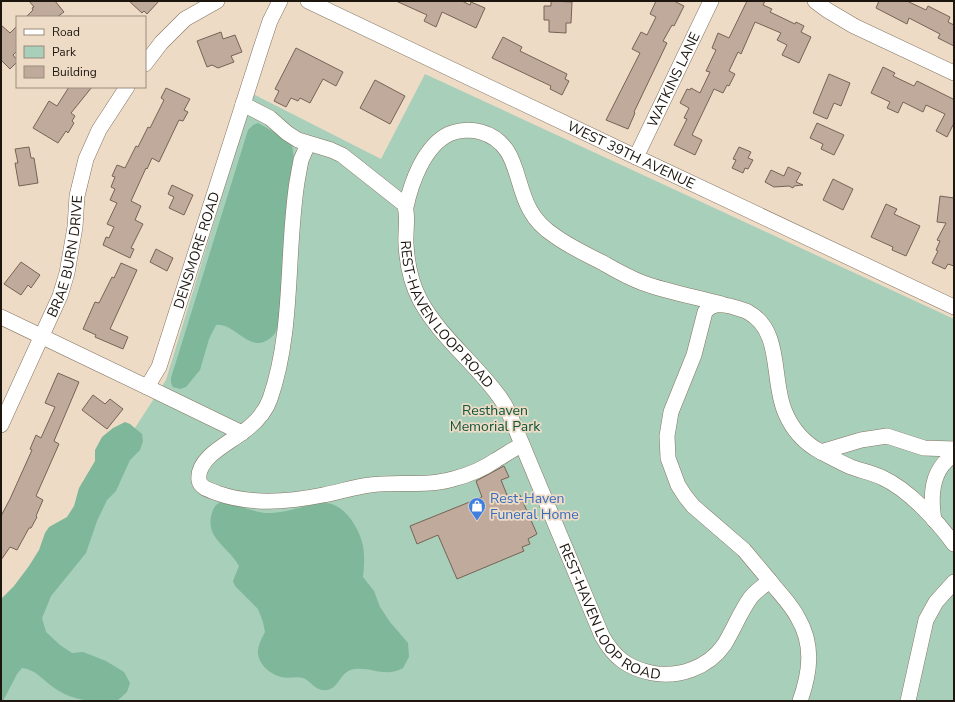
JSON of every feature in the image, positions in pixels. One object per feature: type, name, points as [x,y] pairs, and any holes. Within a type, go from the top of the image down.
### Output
[{"type":"street","name":"DENSMORE ROAD","points":[[147,387],[159,367],[266,33],[280,1]]},
{"type":"street","name":"WEST 39TH AVENUE","points":[[308,1],[954,307]]},
{"type":"street","name":"WATKINS LANE","points":[[636,157],[711,1]]},
{"type":"street","points":[[816,1],[826,10],[854,26],[954,73]]},
{"type":"street","points":[[146,63],[161,43],[185,19],[212,2]]},
{"type":"street","name":"BRAE BURN DRIVE","points":[[1,425],[60,296],[67,273],[75,227],[77,196],[86,159],[100,130],[126,88]]},
{"type":"street","points":[[243,104],[270,118],[293,138],[342,155],[406,207]]},
{"type":"street","points":[[370,177],[386,184],[398,186],[407,181],[419,168],[435,144],[443,137],[450,133],[466,130],[474,130],[488,134],[503,145],[512,158],[525,200],[538,222],[573,248],[632,278],[656,287],[748,312],[759,321],[766,330],[772,344],[781,403],[793,427],[806,443],[849,466],[876,475],[891,482],[908,495],[934,520],[954,544]]},
{"type":"street","points":[[308,144],[302,160],[297,182],[286,318],[270,399],[262,415],[242,433],[209,457],[200,470],[200,483],[204,488],[242,499],[303,499],[371,485],[416,484],[453,480],[480,470],[511,450],[522,445]]},
{"type":"street","name":"REST-HAVEN LOOP ROAD","points":[[419,168],[410,187],[406,207],[406,244],[412,278],[420,299],[430,315],[448,338],[499,395],[509,413],[602,636],[610,649],[632,666],[647,672],[676,674],[690,670],[706,662],[717,653],[752,597],[770,581]]},
{"type":"street","points":[[688,295],[701,304],[705,312]]},
{"type":"street","points":[[722,304],[712,306],[705,312],[694,355],[671,412],[667,436],[668,458],[678,485],[693,506],[744,550],[798,617],[810,651],[807,676],[800,701]]},
{"type":"street","points":[[1,317],[242,433]]},
{"type":"street","points":[[821,452],[861,440],[887,436],[924,448],[954,449]]},
{"type":"street","points":[[934,520],[931,498],[934,482],[944,464],[954,455]]},
{"type":"street","points":[[908,701],[926,620],[936,602],[953,585]]},
{"type":"green space","name":"Resthaven Memorial Park","points":[[425,74],[954,319],[954,701],[1,701],[1,612],[111,465],[166,380],[253,94],[381,159]]},
{"type":"green space","points":[[258,123],[283,137],[292,145],[294,159],[278,327],[275,334],[271,338],[262,343],[255,343],[223,325],[216,325],[209,339],[200,370],[186,387],[180,389],[173,387],[171,378],[248,130],[253,125]]},
{"type":"green space","points":[[125,422],[130,424],[142,434],[143,441],[140,450],[130,460],[116,491],[107,500],[97,521],[86,553],[51,596],[42,618],[46,632],[60,645],[72,653],[83,652],[106,661],[124,672],[130,683],[127,692],[118,700],[84,700],[68,696],[53,687],[31,670],[22,668],[17,674],[3,701],[1,701],[1,599],[14,586],[29,566],[39,550],[45,533],[49,527],[67,517],[74,506],[79,488],[95,461],[95,450],[102,437],[113,428]]},
{"type":"green space","points":[[224,501],[254,511],[266,513],[285,511],[323,503],[337,506],[344,511],[354,524],[361,539],[364,554],[363,577],[374,591],[380,607],[390,622],[408,643],[409,657],[403,668],[391,672],[361,669],[350,670],[346,672],[331,689],[323,690],[317,688],[306,679],[298,677],[281,677],[273,674],[265,668],[260,661],[258,652],[260,642],[265,632],[258,609],[235,586],[233,581],[239,566],[235,559],[214,536],[211,529],[210,522],[214,508],[216,505]]},
{"type":"building","points":[[29,1],[55,1],[64,12],[58,16],[27,16],[34,7]]},
{"type":"building","points":[[129,1],[159,1],[147,14],[144,11],[142,13]]},
{"type":"building","points":[[396,1],[462,1],[470,5],[471,2],[485,8],[476,28],[442,12],[436,27],[424,21],[427,15]]},
{"type":"building","points":[[551,1],[572,2],[571,23],[566,23],[566,33],[549,32],[549,20],[544,20],[544,6],[551,6]]},
{"type":"building","points":[[656,1],[674,1],[684,6],[674,26],[672,25],[663,41],[667,43],[634,112],[635,113],[628,129],[606,120],[640,53],[632,49],[641,32],[647,35],[656,17],[650,14]]},
{"type":"building","points":[[747,1],[765,1],[763,5],[772,9],[770,12],[795,24],[796,22],[804,26],[801,32],[811,37],[799,63],[782,55],[787,45],[777,40],[781,33],[755,22],[741,54],[738,52],[729,71],[735,74],[729,86],[727,85],[723,93],[714,89],[692,135],[702,140],[695,155],[674,145],[687,119],[684,118],[689,108],[680,103],[687,89],[690,90],[691,88],[700,93],[710,72],[706,71],[716,50],[712,48],[718,33],[729,38]]},
{"type":"building","points":[[879,1],[907,1],[926,10],[928,6],[950,17],[948,22],[954,25],[954,46],[938,38],[940,34],[909,18],[907,24],[876,8]]},
{"type":"building","points":[[1,25],[10,33],[16,27],[16,52],[13,55],[16,59],[16,63],[10,69],[1,60]]},
{"type":"building","points":[[221,32],[223,39],[235,35],[242,52],[231,56],[234,62],[218,68],[212,65],[207,67],[197,41]]},
{"type":"building","points":[[503,37],[522,47],[520,51],[567,74],[565,79],[569,81],[562,95],[550,89],[551,86],[492,58]]},
{"type":"building","points":[[296,48],[343,72],[336,86],[323,79],[310,103],[300,98],[298,101],[291,98],[286,107],[274,101],[279,91],[275,89]]},
{"type":"building","points":[[883,67],[895,73],[893,76],[914,86],[917,81],[953,99],[954,98],[954,123],[947,137],[936,131],[945,114],[926,105],[923,112],[903,102],[898,113],[887,108],[890,102],[871,93]]},
{"type":"building","points":[[829,74],[850,83],[841,106],[834,103],[827,119],[813,113]]},
{"type":"building","points":[[375,80],[405,96],[390,124],[360,108]]},
{"type":"building","points":[[68,88],[91,88],[71,113],[75,116],[72,121],[74,123],[68,133],[66,131],[58,143],[33,128],[49,101],[57,106]]},
{"type":"building","points":[[166,88],[190,99],[184,110],[188,112],[183,121],[179,120],[159,162],[152,158],[131,201],[141,206],[135,220],[143,224],[131,248],[134,249],[130,258],[103,245],[106,237],[109,238],[114,227],[107,224],[117,203],[110,200],[115,189],[111,187],[115,177],[112,176],[117,165],[125,168],[136,146],[138,147],[148,127],[150,128],[164,100],[161,98]]},
{"type":"building","points":[[817,123],[844,135],[834,155],[821,149],[823,144],[810,138]]},
{"type":"building","points":[[29,147],[31,158],[34,158],[38,183],[19,186],[15,163],[18,163],[15,149]]},
{"type":"building","points":[[739,147],[751,152],[748,158],[753,160],[748,169],[745,168],[743,173],[732,168],[736,160],[733,159]]},
{"type":"building","points":[[788,167],[801,173],[796,182],[803,185],[794,186],[793,188],[789,186],[774,187],[765,182],[771,170],[784,176]]},
{"type":"building","points":[[833,179],[853,189],[843,210],[823,200]]},
{"type":"building","points":[[172,185],[193,195],[184,215],[169,208],[174,197],[168,194]]},
{"type":"building","points":[[940,196],[954,198],[954,266],[948,264],[945,269],[932,263],[938,251],[936,250],[940,241],[937,240],[946,223],[937,222]]},
{"type":"building","points":[[886,204],[897,209],[894,214],[920,226],[906,256],[892,250],[893,247],[871,237]]},
{"type":"building","points":[[156,249],[173,258],[167,271],[150,262]]},
{"type":"building","points":[[21,262],[40,275],[31,288],[28,285],[21,295],[4,284]]},
{"type":"building","points":[[121,263],[137,270],[110,329],[128,337],[123,349],[95,337],[96,335],[83,329],[95,302],[99,303]]},
{"type":"building","points":[[58,373],[79,382],[54,441],[59,444],[36,496],[43,500],[36,516],[37,517],[17,550],[10,547],[1,560],[1,516],[32,450],[30,449],[36,435],[41,438],[55,407],[45,403]]},
{"type":"building","points":[[93,395],[105,404],[110,399],[123,409],[107,429],[82,410]]},
{"type":"building","name":"Rest-Haven Funeral Home","points":[[504,466],[509,477],[501,480],[509,500],[520,495],[537,534],[528,539],[530,544],[522,547],[524,551],[457,579],[438,535],[417,544],[410,526],[482,497],[476,481]]},
{"type":"place","name":"Rest-Haven Funeral Home","points":[[477,521]]}]
